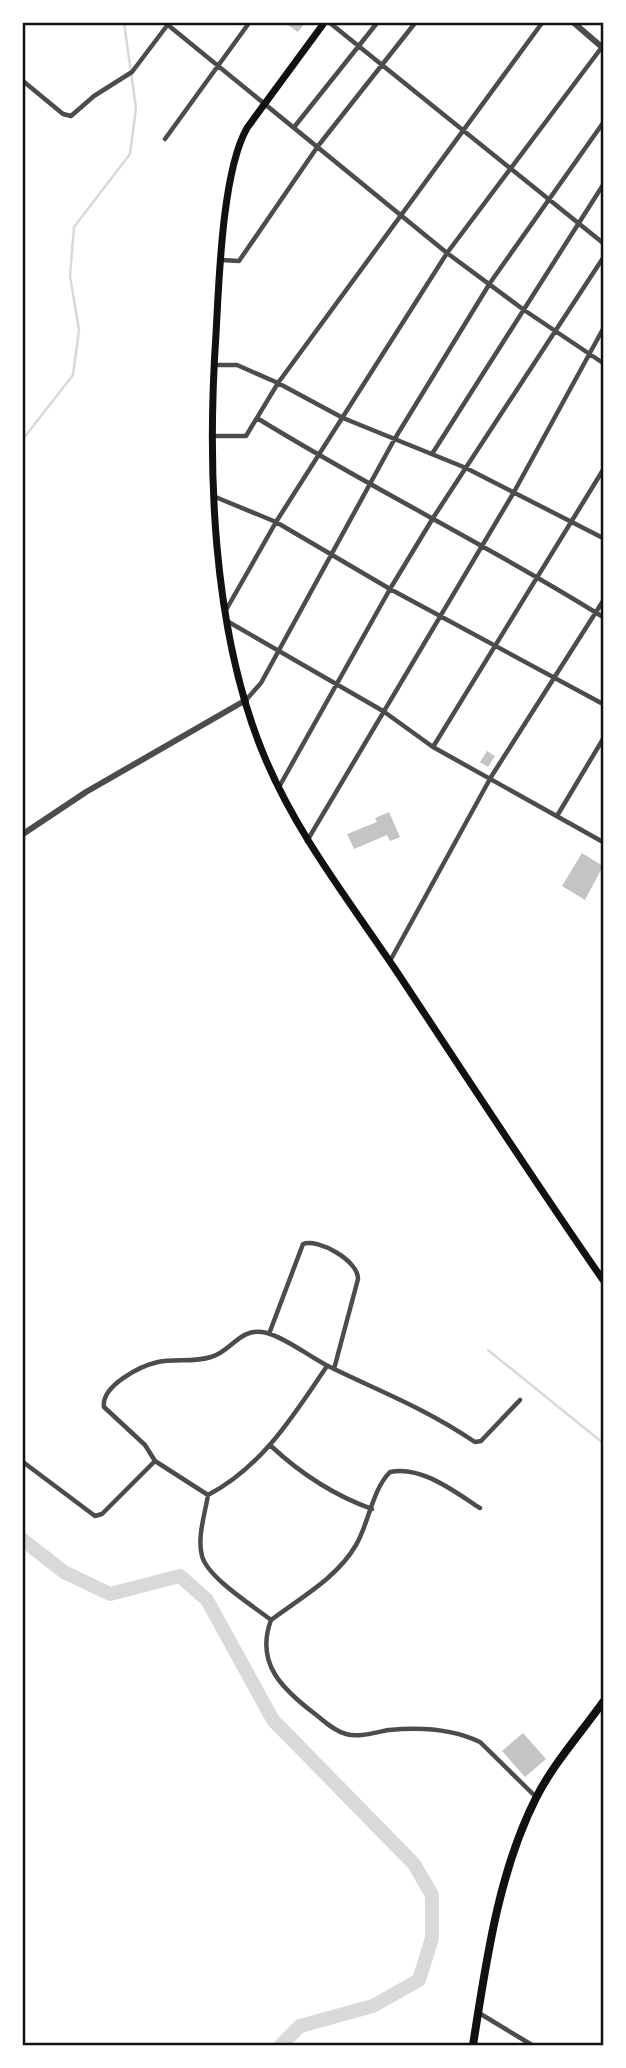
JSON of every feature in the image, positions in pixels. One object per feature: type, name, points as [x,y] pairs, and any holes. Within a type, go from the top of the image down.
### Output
[{"type":"highway","points":[[473,2045],[494,1924],[515,1853],[536,1798],[603,1702]]},
{"type":"main road","points":[[324,23],[264,103],[240,141],[220,260],[214,365],[213,496],[228,621],[246,700],[262,752],[307,841],[603,1280]]},
{"type":"street","points":[[165,139],[249,23]]},
{"type":"street","points":[[330,23],[547,201],[603,243]]},
{"type":"street","points":[[295,126],[377,23]]},
{"type":"street","points":[[220,260],[239,261],[318,146],[415,23]]},
{"type":"street","points":[[212,435],[246,436],[278,383],[542,23]]},
{"type":"street","points":[[226,611],[276,522],[447,253],[508,169],[603,48],[574,23]]},
{"type":"street","points":[[23,81],[63,114],[71,116],[94,96],[132,72],[169,24],[401,212],[447,253],[524,310],[603,363]]},
{"type":"street","points":[[23,834],[86,792],[246,700],[261,682],[394,440],[490,283],[603,123]]},
{"type":"street","points":[[432,454],[603,185]]},
{"type":"street","points":[[279,788],[390,589],[433,518],[603,258]]},
{"type":"street","points":[[307,841],[513,492],[603,330]]},
{"type":"street","points":[[214,365],[237,365],[278,383],[344,418],[466,468],[603,538]]},
{"type":"street","points":[[257,418],[319,457],[481,545],[603,617]]},
{"type":"street","points":[[433,747],[534,577],[603,470]]},
{"type":"street","points":[[213,496],[276,522],[390,589],[441,614],[603,704]]},
{"type":"street","points":[[390,961],[491,777],[603,601]]},
{"type":"street","points":[[228,621],[338,683],[433,747],[491,777],[603,842]]},
{"type":"street","points":[[557,816],[603,739]]},
{"type":"street","points":[[270,1334],[303,1244],[313,1242],[351,1261],[357,1268],[358,1279],[334,1369]]},
{"type":"street","points":[[208,1495],[155,1461],[145,1444],[104,1407],[108,1392],[126,1377],[156,1362],[214,1357],[245,1333],[270,1334],[327,1366],[435,1415],[475,1442],[481,1441],[520,1400]]},
{"type":"street","points":[[208,1495],[230,1483],[271,1446],[327,1366]]},
{"type":"street","points":[[271,1446],[290,1464],[329,1491],[372,1509]]},
{"type":"street","points":[[23,1462],[95,1516],[102,1514],[155,1461]]},
{"type":"street","points":[[480,1508],[426,1477],[395,1471],[385,1478],[354,1549],[334,1573],[271,1620],[264,1647],[278,1680],[298,1701],[335,1729],[353,1735],[393,1730],[450,1731],[469,1737],[488,1749],[536,1798]]},
{"type":"street","points":[[208,1495],[201,1539],[202,1555],[208,1569],[271,1620]]},
{"type":"street","points":[[478,2012],[532,2045]]},
{"type":"building","points":[[285,23],[305,23],[298,32]]},
{"type":"building","points":[[487,751],[495,756],[488,767],[480,762]]},
{"type":"building","points":[[389,812],[400,837],[390,841],[387,835],[354,849],[347,834],[377,822],[375,818]]},
{"type":"building","points":[[582,853],[603,866],[585,900],[562,886]]},
{"type":"building","points":[[523,1733],[546,1759],[525,1777],[502,1751]]},
{"type":"waterway","points":[[23,439],[73,375],[79,330],[70,276],[74,227],[130,154],[136,108],[124,23]]},
{"type":"waterway","points":[[488,1350],[603,1443]]},
{"type":"waterway","points":[[23,1540],[64,1572],[110,1594],[180,1576],[207,1600],[273,1720],[414,1864],[432,1895],[432,1938],[419,1980],[373,2006],[300,2026],[281,2045]]}]
